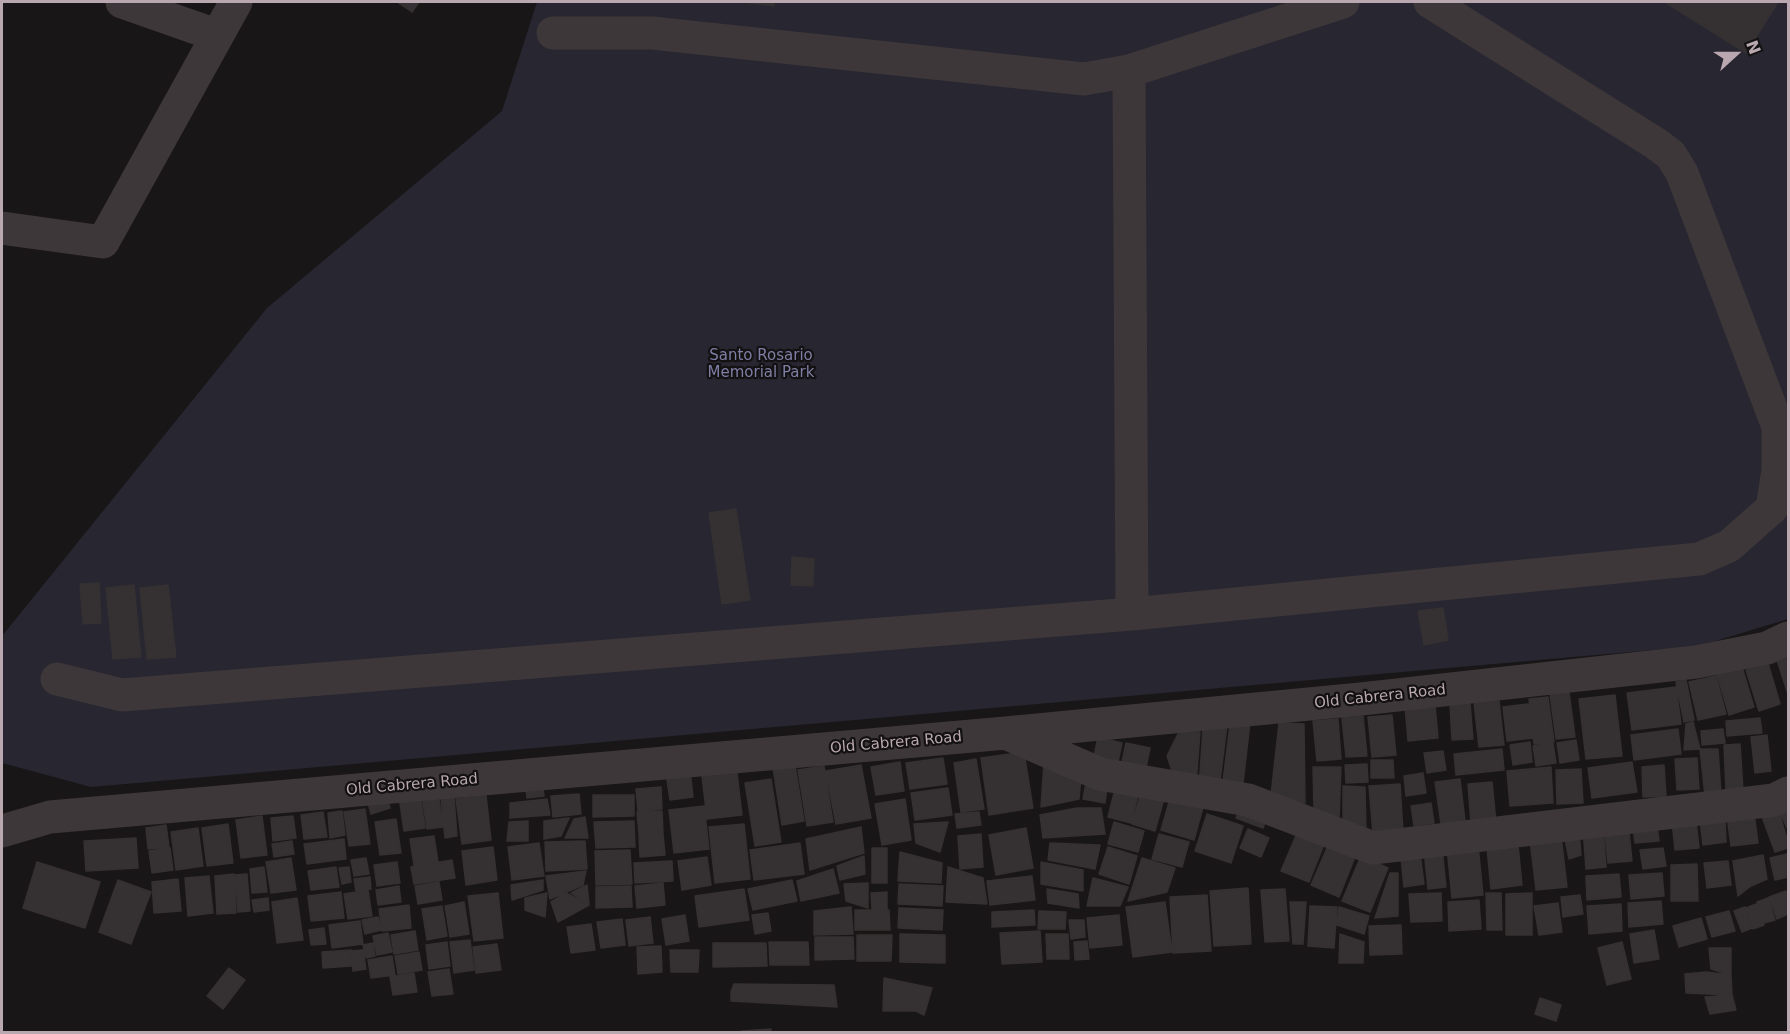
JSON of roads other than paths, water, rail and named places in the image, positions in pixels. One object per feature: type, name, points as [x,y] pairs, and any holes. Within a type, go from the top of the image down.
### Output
[{"type":"street","points":[[122,2],[216,35]]},
{"type":"street","points":[[2,228],[103,242],[236,2]]},
{"type":"street","points":[[553,33],[652,33],[1084,79],[1129,70],[1343,2]]},
{"type":"street","points":[[57,679],[122,695],[1132,614],[1699,559],[1729,546],[1780,506],[1778,470],[1783,427],[1682,172],[1671,154],[1447,6]]},
{"type":"street","points":[[1129,70],[1132,614]]},
{"type":"street","name":"Old Cabrera Road","points":[[2,831],[50,817],[1005,733],[1361,699],[1696,662],[1767,648],[1788,638]]},
{"type":"street","points":[[1005,733],[1100,774],[1248,800],[1373,848],[1774,800],[1788,793]]},
{"type":"park label","name":"Santo Rosario Memorial Park","points":[[761,364]]}]
